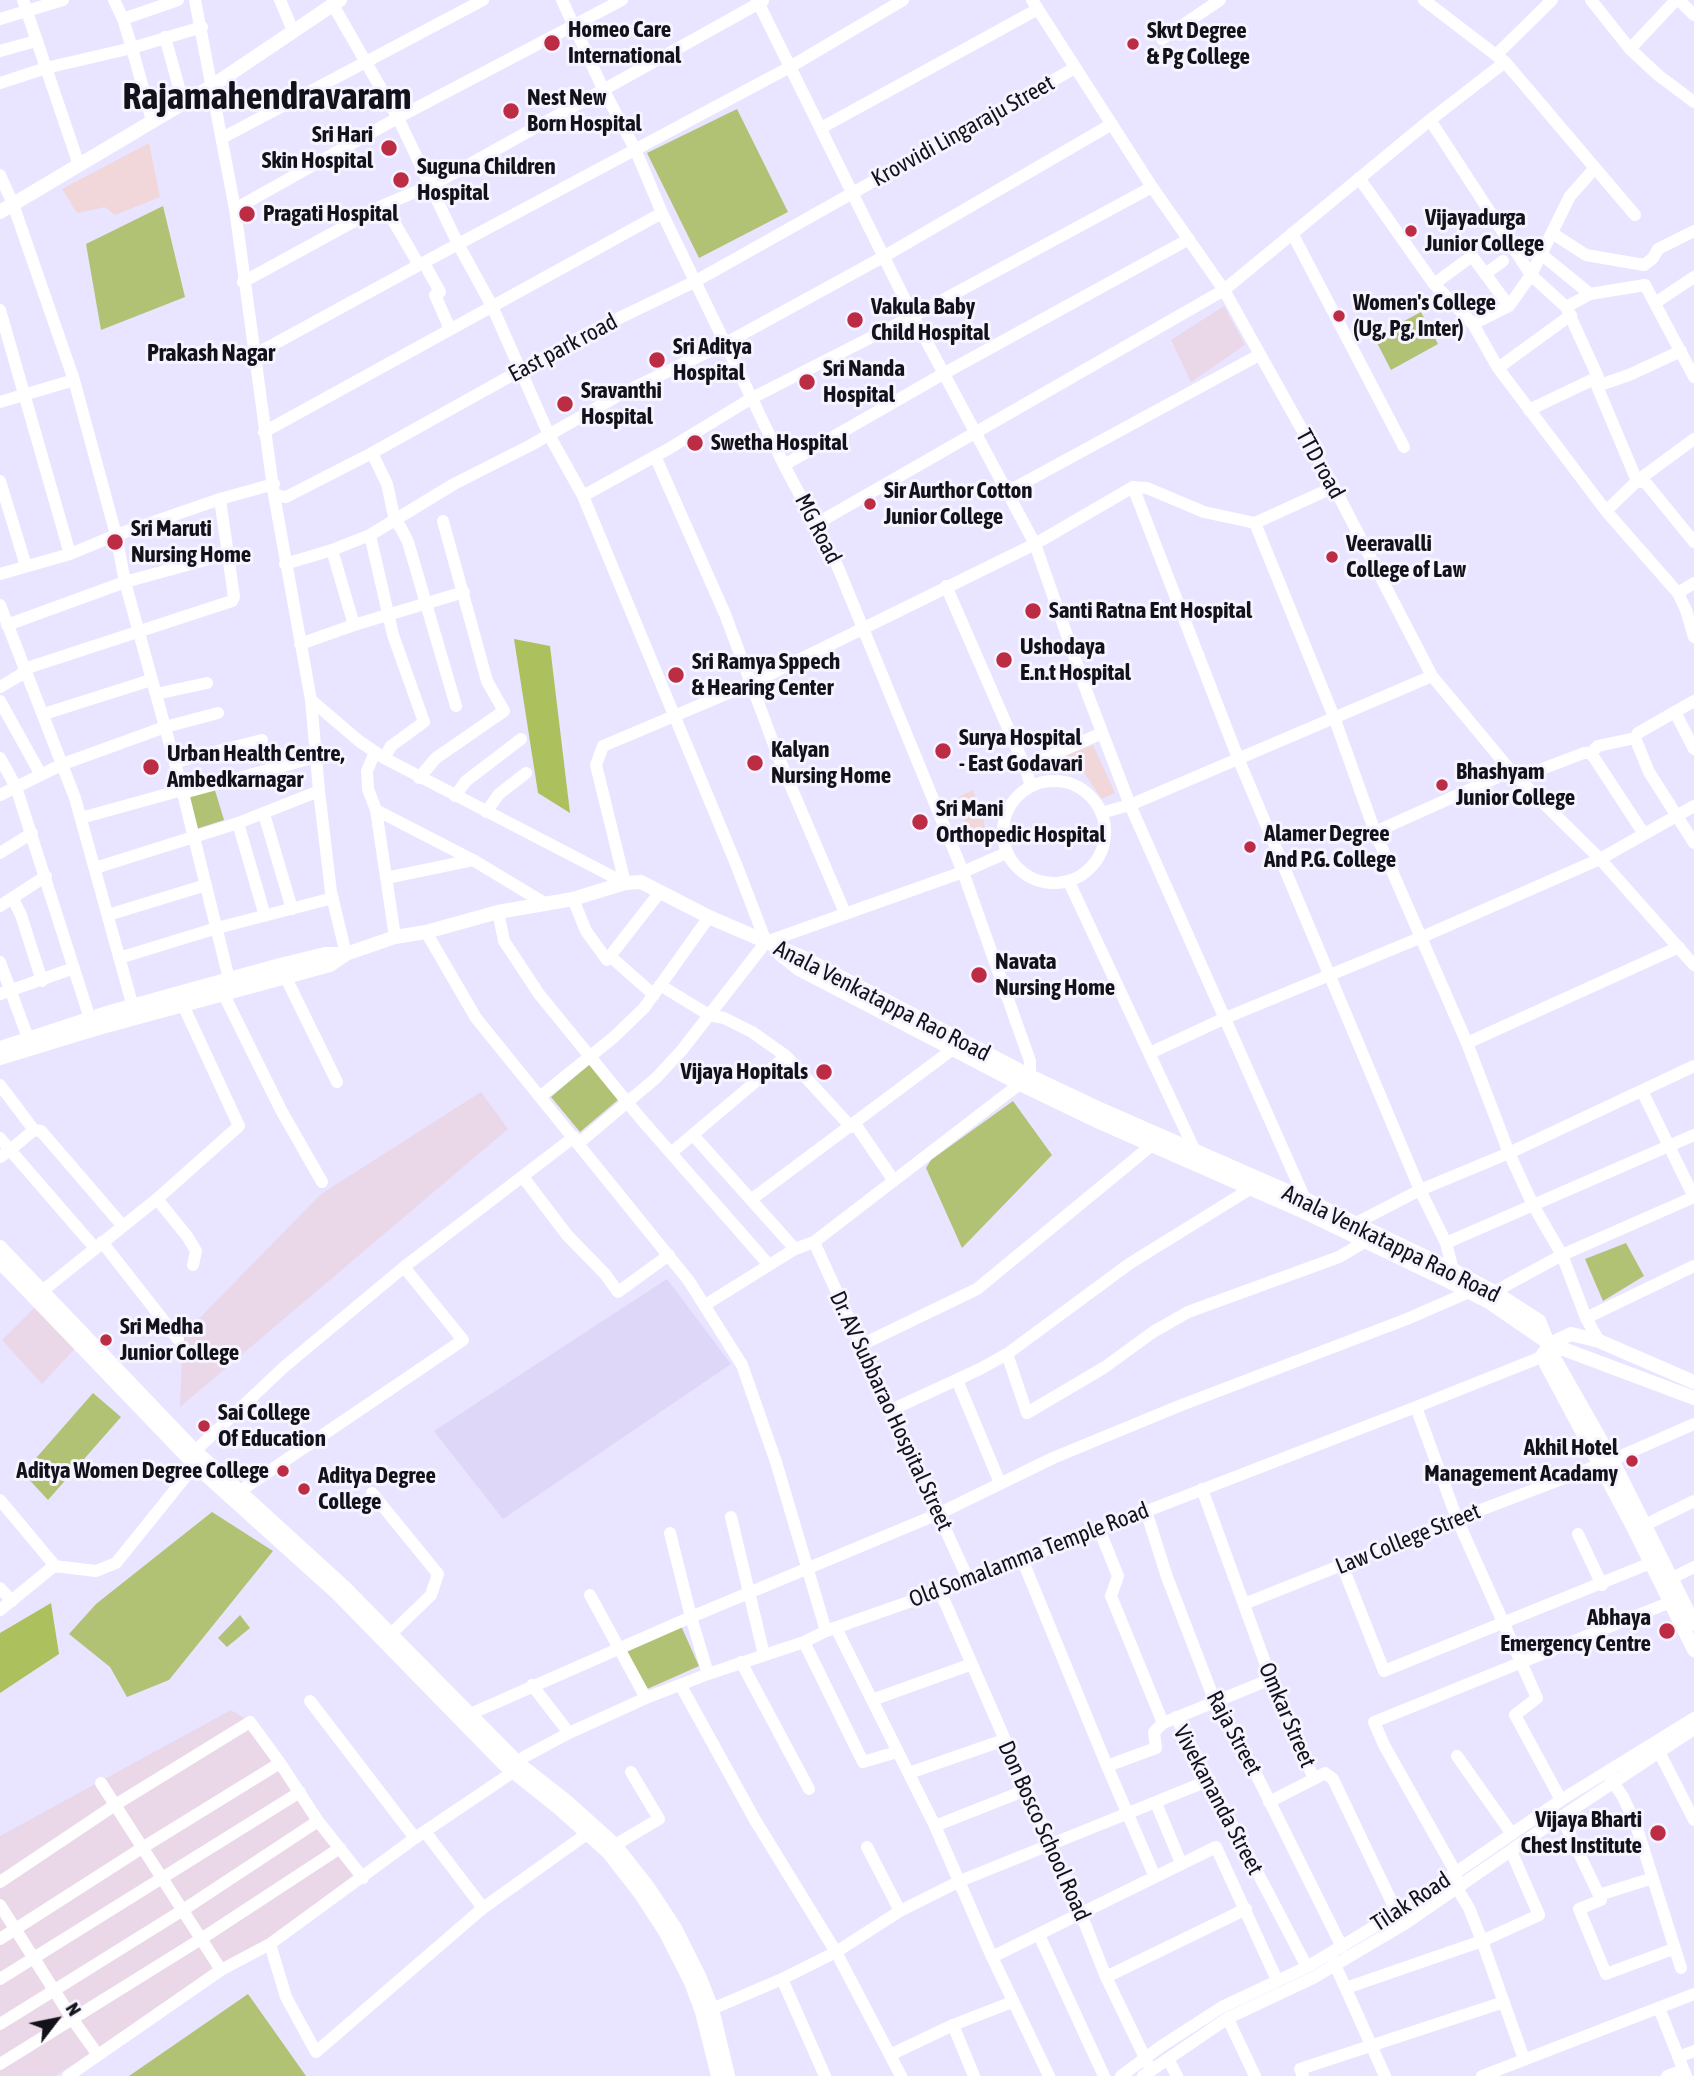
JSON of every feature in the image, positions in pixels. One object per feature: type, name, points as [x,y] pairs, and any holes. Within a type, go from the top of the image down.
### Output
[{"type":"main road","points":[[7,208],[212,86],[337,2]]},
{"type":"main road","points":[[0,1058],[330,965],[346,954],[395,937],[426,932],[499,912],[573,899],[625,883],[642,882],[709,917],[766,942]]},
{"type":"main road","name":"Anala Venkatappa Rao Road","points":[[766,942],[799,969],[953,1049],[1102,1110],[1250,1189],[1356,1223],[1453,1270],[1539,1321],[1550,1345]]},
{"type":"main road","name":"Anala Venkatappa Rao Road","points":[[766,942],[837,975],[1025,1080]]},
{"type":"main road","points":[[0,1048],[229,979],[325,954],[346,954]]},
{"type":"main road","name":"Anala Venkatappa Rao Road","points":[[1158,1140],[1195,1151],[1303,1204],[1366,1241],[1489,1302],[1550,1345],[1694,1398]]},
{"type":"main road","points":[[0,1247],[37,1295]]},
{"type":"main road","points":[[0,1262],[37,1295],[195,1458],[338,1594],[461,1722],[608,1852],[640,1893],[666,1933],[691,1982],[702,2012],[718,2076]]},
{"type":"main road","points":[[1694,1382],[1599,1342],[1571,1334],[1550,1345],[1554,1358],[1676,1600],[1694,1650]]},
{"type":"main road","points":[[195,1458],[240,1491],[307,1551],[391,1634],[516,1768],[566,1801],[615,1845],[648,1887],[674,1928],[700,1978],[712,2009],[729,2076]]},
{"type":"main road","points":[[1606,1462],[1645,1525],[1657,1561],[1672,1578],[1676,1600],[1694,1624]]},
{"type":"street","points":[[0,19],[25,6],[63,0]]},
{"type":"street","points":[[114,0],[123,19],[152,121]]},
{"type":"street","points":[[123,19],[178,0]]},
{"type":"street","points":[[195,0],[235,209],[264,432],[285,564],[311,700],[333,898],[346,954]]},
{"type":"street","points":[[280,0],[293,31]]},
{"type":"street","points":[[222,138],[483,0]]},
{"type":"street","name":"MG Road","points":[[562,0],[603,89],[635,149],[662,213],[784,465],[837,565],[864,626],[963,872],[1030,1061],[1025,1080]]},
{"type":"street","points":[[235,209],[398,118],[622,0]]},
{"type":"street","points":[[254,355],[790,67],[903,0]]},
{"type":"street","points":[[1162,39],[1220,0]]},
{"type":"street","points":[[1424,0],[1501,58],[1635,215]]},
{"type":"street","points":[[816,524],[1224,290],[1501,58],[1552,0]]},
{"type":"street","points":[[1591,0],[1630,49],[1658,75],[1694,102]]},
{"type":"street","points":[[1630,49],[1677,0],[1694,15]]},
{"type":"street","points":[[243,282],[384,205],[431,185],[760,1],[883,257],[1035,544],[1130,805],[1303,1204]]},
{"type":"street","points":[[337,2],[366,62],[398,118],[458,244],[492,306],[549,435],[583,496],[766,942]]},
{"type":"street","points":[[821,128],[1035,4]]},
{"type":"street","name":"TTD road","points":[[1035,4],[1152,187],[1224,290],[1334,487],[1432,676],[1515,775],[1600,859],[1692,959]]},
{"type":"street","points":[[25,6],[79,165]]},
{"type":"street","points":[[0,83],[46,68],[132,48],[202,27]]},
{"type":"street","points":[[165,37],[183,102]]},
{"type":"street","points":[[0,51],[36,41]]},
{"type":"street","name":"Krovvidi Lingaraju Street","points":[[852,194],[1075,68]]},
{"type":"street","points":[[1430,120],[1531,275],[1568,311],[1637,481]]},
{"type":"street","points":[[285,564],[370,535],[454,484],[619,395],[726,343],[883,257],[1112,124]]},
{"type":"street","points":[[1473,324],[1509,306],[1531,275],[1570,196],[1594,169]]},
{"type":"street","points":[[0,175],[7,208],[74,380],[116,535],[125,582],[183,791],[229,979]]},
{"type":"street","points":[[1359,178],[1434,284],[1473,324],[1529,411],[1606,511],[1678,593],[1694,637]]},
{"type":"street","points":[[583,496],[752,398],[913,316],[1152,187]]},
{"type":"street","name":"East park road","points":[[0,574],[70,554],[220,499],[274,490],[286,497],[372,453],[584,335],[696,281],[852,194]]},
{"type":"street","points":[[384,205],[440,292],[435,295],[450,329]]},
{"type":"street","points":[[264,432],[662,213]]},
{"type":"street","points":[[1552,233],[1586,255],[1644,265],[1658,249],[1694,231]]},
{"type":"street","points":[[1292,233],[1404,447]]},
{"type":"street","points":[[784,465],[1189,239]]},
{"type":"street","points":[[1541,254],[1590,294]]},
{"type":"street","points":[[1434,284],[1472,256],[1509,306]]},
{"type":"street","points":[[1485,274],[1503,261]]},
{"type":"street","points":[[1655,303],[1694,277]]},
{"type":"street","points":[[1499,368],[1590,294],[1645,285],[1694,377]]},
{"type":"street","points":[[0,310],[70,554]]},
{"type":"street","points":[[1529,411],[1597,382],[1629,375],[1681,351]]},
{"type":"street","points":[[1007,492],[1259,355]]},
{"type":"street","points":[[0,402],[74,380]]},
{"type":"street","points":[[1606,511],[1637,481],[1694,439]]},
{"type":"street","points":[[372,453],[387,484],[394,521],[408,542],[456,706]]},
{"type":"street","points":[[655,456],[725,614],[750,684],[845,913]]},
{"type":"street","points":[[0,481],[26,566]]},
{"type":"street","points":[[1637,481],[1646,483],[1694,542]]},
{"type":"street","points":[[625,883],[596,765],[603,747],[750,684],[1035,544],[1133,487],[1147,488],[1204,512],[1255,523],[1334,487]]},
{"type":"street","points":[[1133,487],[1238,758],[1420,1190],[1446,1243],[1453,1270]]},
{"type":"street","points":[[23,669],[232,601],[234,597],[220,499]]},
{"type":"street","points":[[419,778],[436,758],[504,710],[487,681],[443,521]]},
{"type":"street","points":[[1255,523],[1334,717],[1376,832],[1467,1043],[1508,1153],[1533,1205],[1562,1255],[1586,1318],[1599,1342]]},
{"type":"street","points":[[370,535],[401,662],[424,722],[379,755],[367,771],[368,789],[376,810],[395,937]]},
{"type":"street","points":[[332,550],[354,625]]},
{"type":"street","points":[[7,625],[125,582],[227,554]]},
{"type":"street","points":[[1678,593],[1694,583]]},
{"type":"street","points":[[946,586],[1031,786]]},
{"type":"street","points":[[300,644],[464,592]]},
{"type":"street","points":[[0,605],[23,669],[44,714],[81,817],[133,1007]]},
{"type":"street","points":[[0,687],[22,674],[23,669]]},
{"type":"street","points":[[1101,813],[1130,805],[1432,676]]},
{"type":"street","points":[[44,714],[151,680]]},
{"type":"street","points":[[156,694],[207,683]]},
{"type":"street","points":[[311,700],[379,755],[625,883]]},
{"type":"street","points":[[0,701],[41,775]]},
{"type":"street","points":[[1376,832],[1515,775],[1591,753],[1598,746],[1635,738],[1638,733],[1694,701]]},
{"type":"street","points":[[1675,712],[1694,748]]},
{"type":"street","points":[[0,795],[63,764],[165,727],[218,713]]},
{"type":"street","points":[[1025,767],[1102,733]]},
{"type":"street","points":[[1635,738],[1649,772],[1694,843]]},
{"type":"street","points":[[456,796],[466,781],[521,739]]},
{"type":"street","points":[[175,762],[262,740]]},
{"type":"street","points":[[1591,753],[1644,834]]},
{"type":"street","points":[[81,817],[316,757]]},
{"type":"street","points":[[0,758],[16,787],[33,834],[90,1019]]},
{"type":"street","points":[[486,812],[499,793],[526,773]]},
{"type":"street","points":[[1063,782],[1079,788],[1092,799],[1101,813],[1104,841],[1093,867],[1069,882],[1044,884],[1021,873],[1006,853],[1002,827],[1011,803],[1031,786],[1063,782]]},
{"type":"street","points":[[95,868],[238,823],[319,791]]},
{"type":"street","points":[[1150,1053],[1223,1019],[1422,937],[1600,859],[1694,806]]},
{"type":"street","points":[[376,810],[440,846],[473,860],[546,904]]},
{"type":"street","points":[[264,814],[292,909]]},
{"type":"street","points":[[238,823],[265,916]]},
{"type":"street","points":[[0,853],[33,834]]},
{"type":"street","points":[[0,1610],[56,1567],[96,1570],[116,1563],[195,1458],[284,1367],[404,1267],[523,1177],[628,1103],[665,1069],[766,942],[963,872],[1006,853]]},
{"type":"street","points":[[386,878],[473,860]]},
{"type":"street","points":[[0,906],[46,876]]},
{"type":"street","points":[[1069,882],[1195,1151]]},
{"type":"street","points":[[108,915],[206,885]]},
{"type":"street","points":[[573,899],[586,931],[607,960],[660,892]]},
{"type":"street","points":[[119,958],[217,928],[333,898]]},
{"type":"street","points":[[13,899],[21,915],[42,981]]},
{"type":"street","points":[[499,912],[504,941],[539,994],[628,1103],[769,1265]]},
{"type":"street","points":[[541,1096],[614,1037],[657,990],[709,917]]},
{"type":"street","points":[[426,932],[476,1018],[669,1255],[742,1365],[776,1462],[808,1569],[831,1629],[872,1700],[935,1826],[1012,2002],[1049,2076]]},
{"type":"street","points":[[1467,1043],[1679,947]]},
{"type":"street","points":[[611,957],[657,990],[752,1032],[786,1056],[853,1125],[894,1181]]},
{"type":"street","points":[[0,962],[5,993],[28,1038]]},
{"type":"street","points":[[5,993],[74,968]]},
{"type":"street","points":[[286,978],[337,1083]]},
{"type":"street","points":[[224,995],[281,1110],[323,1182]]},
{"type":"street","points":[[37,1295],[158,1199],[239,1126],[183,1005]]},
{"type":"street","points":[[752,1199],[953,1049]]},
{"type":"street","points":[[671,1153],[786,1056]]},
{"type":"street","points":[[1356,1223],[1420,1190],[1508,1153],[1694,1066]]},
{"type":"street","points":[[705,1306],[795,1249],[814,1242],[1025,1080]]},
{"type":"street","points":[[0,1085],[34,1130],[41,1131],[122,1225]]},
{"type":"street","points":[[1494,1292],[1562,1255],[1694,1197],[1642,1091]]},
{"type":"street","points":[[5,1154],[34,1130]]},
{"type":"street","points":[[693,1135],[795,1249]]},
{"type":"street","points":[[1446,1243],[1694,1135]]},
{"type":"street","points":[[0,1138],[5,1154],[98,1245],[178,1339]]},
{"type":"street","points":[[861,1346],[977,1289],[1158,1140]]},
{"type":"street","points":[[523,1177],[568,1235],[618,1292],[669,1255]]},
{"type":"street","points":[[891,1410],[1007,1354],[1129,1264],[1250,1189]]},
{"type":"street","points":[[158,1199],[187,1236],[195,1251],[193,1265]]},
{"type":"street","points":[[1007,1354],[1027,1413],[1105,1367],[1153,1332],[1188,1312],[1328,1261],[1366,1241]]},
{"type":"street","name":"Dr. AV Subbarao Hospital Street","points":[[814,1242],[968,1579]]},
{"type":"street","points":[[1586,1318],[1694,1266]]},
{"type":"street","points":[[240,1491],[463,1340],[404,1267]]},
{"type":"street","points":[[468,1715],[691,1616],[938,1514],[1053,1458],[1469,1292]]},
{"type":"street","name":"Old Somalamma Temple Road","points":[[68,2076],[221,1970],[270,1944],[516,1768],[524,1757],[569,1732],[708,1674],[804,1642],[831,1629],[940,1591],[1416,1407],[1539,1358],[1550,1345]]},
{"type":"street","points":[[957,1380],[1000,1483]]},
{"type":"street","points":[[1416,1407],[1457,1518],[1537,1698],[1515,1715],[1561,1800]]},
{"type":"street","name":"Law College Street","points":[[1244,1604],[1457,1518],[1606,1462],[1694,1424]]},
{"type":"street","name":"Omkar Street","points":[[1202,1489],[1271,1679],[1314,1779],[1325,1773],[1334,1779],[1397,1913]]},
{"type":"street","points":[[372,1493],[438,1574],[432,1595],[391,1634]]},
{"type":"street","points":[[0,1500],[56,1567]]},
{"type":"street","points":[[1645,1525],[1694,1501]]},
{"type":"street","name":"Raja Street","points":[[1146,1511],[1167,1577],[1215,1702],[1252,1766],[1342,1947]]},
{"type":"street","points":[[732,1517],[764,1655]]},
{"type":"street","name":"Vivekananda Street","points":[[1099,1529],[1118,1576],[1111,1596],[1163,1723],[1177,1717],[1307,1966]]},
{"type":"street","points":[[670,1533],[708,1674]]},
{"type":"street","points":[[1578,1534],[1602,1585]]},
{"type":"street","points":[[1022,1559],[1155,1877]]},
{"type":"street","points":[[1342,1565],[1384,1671],[1657,1561]]},
{"type":"street","points":[[1672,1578],[1694,1567]]},
{"type":"street","points":[[0,1588],[12,1601]]},
{"type":"street","name":"Don Bosco School Road","points":[[940,1591],[1081,1914],[1105,1978],[1144,2058],[1148,2073]]},
{"type":"street","points":[[590,1595],[646,1698]]},
{"type":"street","points":[[1524,2059],[1482,1941],[1469,1908],[1457,1888],[1456,1873],[1384,1745],[1374,1722],[1676,1600]]},
{"type":"street","points":[[804,1642],[863,1762],[897,1752]]},
{"type":"street","points":[[741,1662],[809,1788]]},
{"type":"street","points":[[872,1700],[972,1664]]},
{"type":"street","points":[[1177,1717],[1271,1679]]},
{"type":"street","points":[[532,1685],[569,1732]]},
{"type":"street","points":[[681,1686],[755,1820],[836,1952],[892,2054],[901,2076]]},
{"type":"street","points":[[310,1701],[483,1908]]},
{"type":"street","name":"Tilak Road","points":[[1148,2073],[1228,2019],[1332,1959],[1406,1923],[1614,1782],[1694,1718]]},
{"type":"street","points":[[0,1882],[115,1805],[250,1722],[318,1821],[363,1878]]},
{"type":"street","points":[[1107,1766],[1156,1748],[1154,1732],[1163,1723]]},
{"type":"street","name":"Tilak Road","points":[[1121,2076],[1222,2007],[1307,1966],[1332,1959],[1342,1947],[1397,1913],[1605,1771],[1694,1729]]},
{"type":"street","points":[[909,1773],[1004,1740]]},
{"type":"street","points":[[1656,1746],[1694,1820]]},
{"type":"street","points":[[1457,1756],[1512,1834]]},
{"type":"street","points":[[0,1940],[280,1763]]},
{"type":"street","points":[[1605,1771],[1614,1782],[1636,1825],[1681,1968]]},
{"type":"street","points":[[615,1845],[659,1819],[631,1772]]},
{"type":"street","points":[[1269,1802],[1314,1779]]},
{"type":"street","points":[[712,2009],[836,1952],[900,1911],[960,1881],[1129,1815],[1210,1780]]},
{"type":"street","points":[[101,1783],[221,1970]]},
{"type":"street","points":[[935,1826],[1026,1790]]},
{"type":"street","points":[[0,1979],[300,1792]]},
{"type":"street","points":[[1156,1803],[1181,1863]]},
{"type":"street","points":[[1562,1818],[1601,1900],[1579,1909],[1606,1974],[1674,1949]]},
{"type":"street","points":[[0,2024],[183,1910],[318,1821]]},
{"type":"street","points":[[270,1944],[286,1997],[316,2052],[483,1908],[588,1833]]},
{"type":"street","points":[[867,1847],[900,1911]]},
{"type":"street","points":[[992,1957],[1216,1847],[1277,1980]]},
{"type":"street","points":[[0,2064],[201,1939],[340,1848]]},
{"type":"street","points":[[1346,1988],[1482,1941],[1539,1915],[1511,1851]]},
{"type":"street","points":[[1599,1895],[1653,1878]]},
{"type":"street","points":[[0,1905],[98,2055]]},
{"type":"street","points":[[1105,1978],[1246,1909]]},
{"type":"street","points":[[1039,1935],[1104,2076]]},
{"type":"street","points":[[1332,1959],[1385,2076]]},
{"type":"street","points":[[782,1979],[825,2076]]},
{"type":"street","points":[[1482,2076],[1502,2072],[1524,2059],[1694,1994]]},
{"type":"street","points":[[892,2054],[953,2025],[1012,2002]]},
{"type":"street","points":[[1303,2076],[1300,2069],[1504,2002]]},
{"type":"street","points":[[1659,2008],[1685,2073],[1667,2076]]},
{"type":"street","points":[[1228,2019],[1255,2076]]},
{"type":"street","points":[[953,2025],[974,2076]]},
{"type":"street","points":[[1678,2057],[1694,2051]]},
{"type":"street","points":[[1168,2060],[1177,2076]]},
{"type":"shaded area","points":[[149,143],[160,197],[115,215],[105,207],[77,213],[62,189]]},
{"type":"shaded area","points":[[1224,306],[1245,345],[1191,382],[1171,340]]},
{"type":"shaded area","points":[[1093,745],[1115,793],[1102,799],[1077,763],[1041,773],[1040,766]]},
{"type":"shaded area","points":[[973,790],[987,838],[976,844],[964,818],[951,814],[946,803]]},
{"type":"shaded area","points":[[481,1092],[508,1129],[180,1407],[183,1335],[321,1194]]},
{"type":"shaded area","points":[[667,1279],[731,1364],[503,1519],[434,1431]]},
{"type":"shaded area","points":[[38,1304],[78,1345],[42,1384],[2,1340]]},
{"type":"shaded area","points":[[231,1710],[250,1722],[363,1878],[55,2076],[0,2076],[0,1836]]},
{"type":"green space","points":[[737,109],[788,212],[699,258],[647,153]]},
{"type":"green space","points":[[163,206],[185,297],[101,330],[86,244]]},
{"type":"green space","points":[[1421,312],[1438,344],[1391,370],[1374,337]]},
{"type":"green space","points":[[514,639],[550,646],[570,813],[538,793]]},
{"type":"green space","points":[[214,787],[224,820],[196,829],[185,797]]},
{"type":"green space","points":[[590,1064],[619,1099],[580,1132],[551,1097]]},
{"type":"green space","points":[[1013,1101],[1052,1155],[962,1248],[926,1168],[931,1160]]},
{"type":"green space","points":[[1626,1243],[1644,1276],[1603,1301],[1585,1259]]},
{"type":"green space","points":[[93,1393],[121,1417],[48,1500],[23,1473]]},
{"type":"green space","points":[[212,1512],[273,1551],[169,1680],[127,1697],[110,1667],[69,1634],[96,1604]]},
{"type":"green space","points":[[51,1603],[59,1654],[0,1693],[0,1633]]},
{"type":"green space","points":[[240,1615],[250,1628],[227,1647],[218,1638]]},
{"type":"green space","points":[[681,1626],[699,1666],[645,1690],[627,1651]]},
{"type":"green space","points":[[248,1994],[306,2076],[129,2076]]},
{"type":"place","name":"Homeo Care International","points":[[552,43]]},
{"type":"place","name":"Skvt Degree & Pg College","points":[[1133,44]]},
{"type":"place","name":"Nest New Born Hospital","points":[[511,111]]},
{"type":"place","name":"Sri Hari Skin Hospital","points":[[389,148]]},
{"type":"place","name":"Suguna Children Hospital","points":[[401,180]]},
{"type":"place","name":"Pragati Hospital","points":[[247,214]]},
{"type":"place","name":"Vijayadurga Junior College","points":[[1411,231]]},
{"type":"place","name":"Women's College (Ug, Pg, Inter)","points":[[1339,316]]},
{"type":"place","name":"Vakula Baby Child Hospital","points":[[855,320]]},
{"type":"place","name":"Sri Aditya Hospital","points":[[657,360]]},
{"type":"place","name":"Sri Nanda Hospital","points":[[807,382]]},
{"type":"place","name":"Sravanthi Hospital","points":[[565,404]]},
{"type":"place","name":"Swetha Hospital","points":[[695,443]]},
{"type":"place","name":"Sir Aurthor Cotton Junior College","points":[[870,504]]},
{"type":"place","name":"Sri Maruti Nursing Home","points":[[115,542]]},
{"type":"place","name":"Veeravalli College of Law","points":[[1332,557]]},
{"type":"place","name":"Santi Ratna Ent Hospital","points":[[1033,611]]},
{"type":"place","name":"Ushodaya E.n.t Hospital","points":[[1004,660]]},
{"type":"place","name":"Sri Ramya Sppech & Hearing Center","points":[[676,675]]},
{"type":"place","name":"Surya Hospital - East Godavari","points":[[943,751]]},
{"type":"place","name":"Kalyan Nursing Home","points":[[755,763]]},
{"type":"place","name":"Urban Health Centre, Ambedkarnagar","points":[[151,767]]},
{"type":"place","name":"Bhashyam Junior College","points":[[1442,785]]},
{"type":"place","name":"Sri Mani Orthopedic Hospital","points":[[920,822]]},
{"type":"place","name":"Alamer Degree And P.G. College","points":[[1250,847]]},
{"type":"place","name":"Navata Nursing Home","points":[[979,975]]},
{"type":"place","name":"Vijaya Hopitals","points":[[824,1072]]},
{"type":"place","name":"Sri Medha Junior College","points":[[106,1340]]},
{"type":"place","name":"Sai College Of Education","points":[[204,1426]]},
{"type":"place","name":"Akhil Hotel Management Acadamy","points":[[1632,1461]]},
{"type":"place","name":"Aditya Women Degree College","points":[[283,1471]]},
{"type":"place","name":"Aditya Degree College","points":[[304,1489]]},
{"type":"place","name":"Abhaya Emergency Centre","points":[[1667,1631]]},
{"type":"place","name":"Vijaya Bharti Chest Institute","points":[[1658,1833]]},
{"type":"district","name":"Rajamahendravaram","points":[[267,97]]},
{"type":"district","name":"Prakash Nagar","points":[[211,353]]}]
